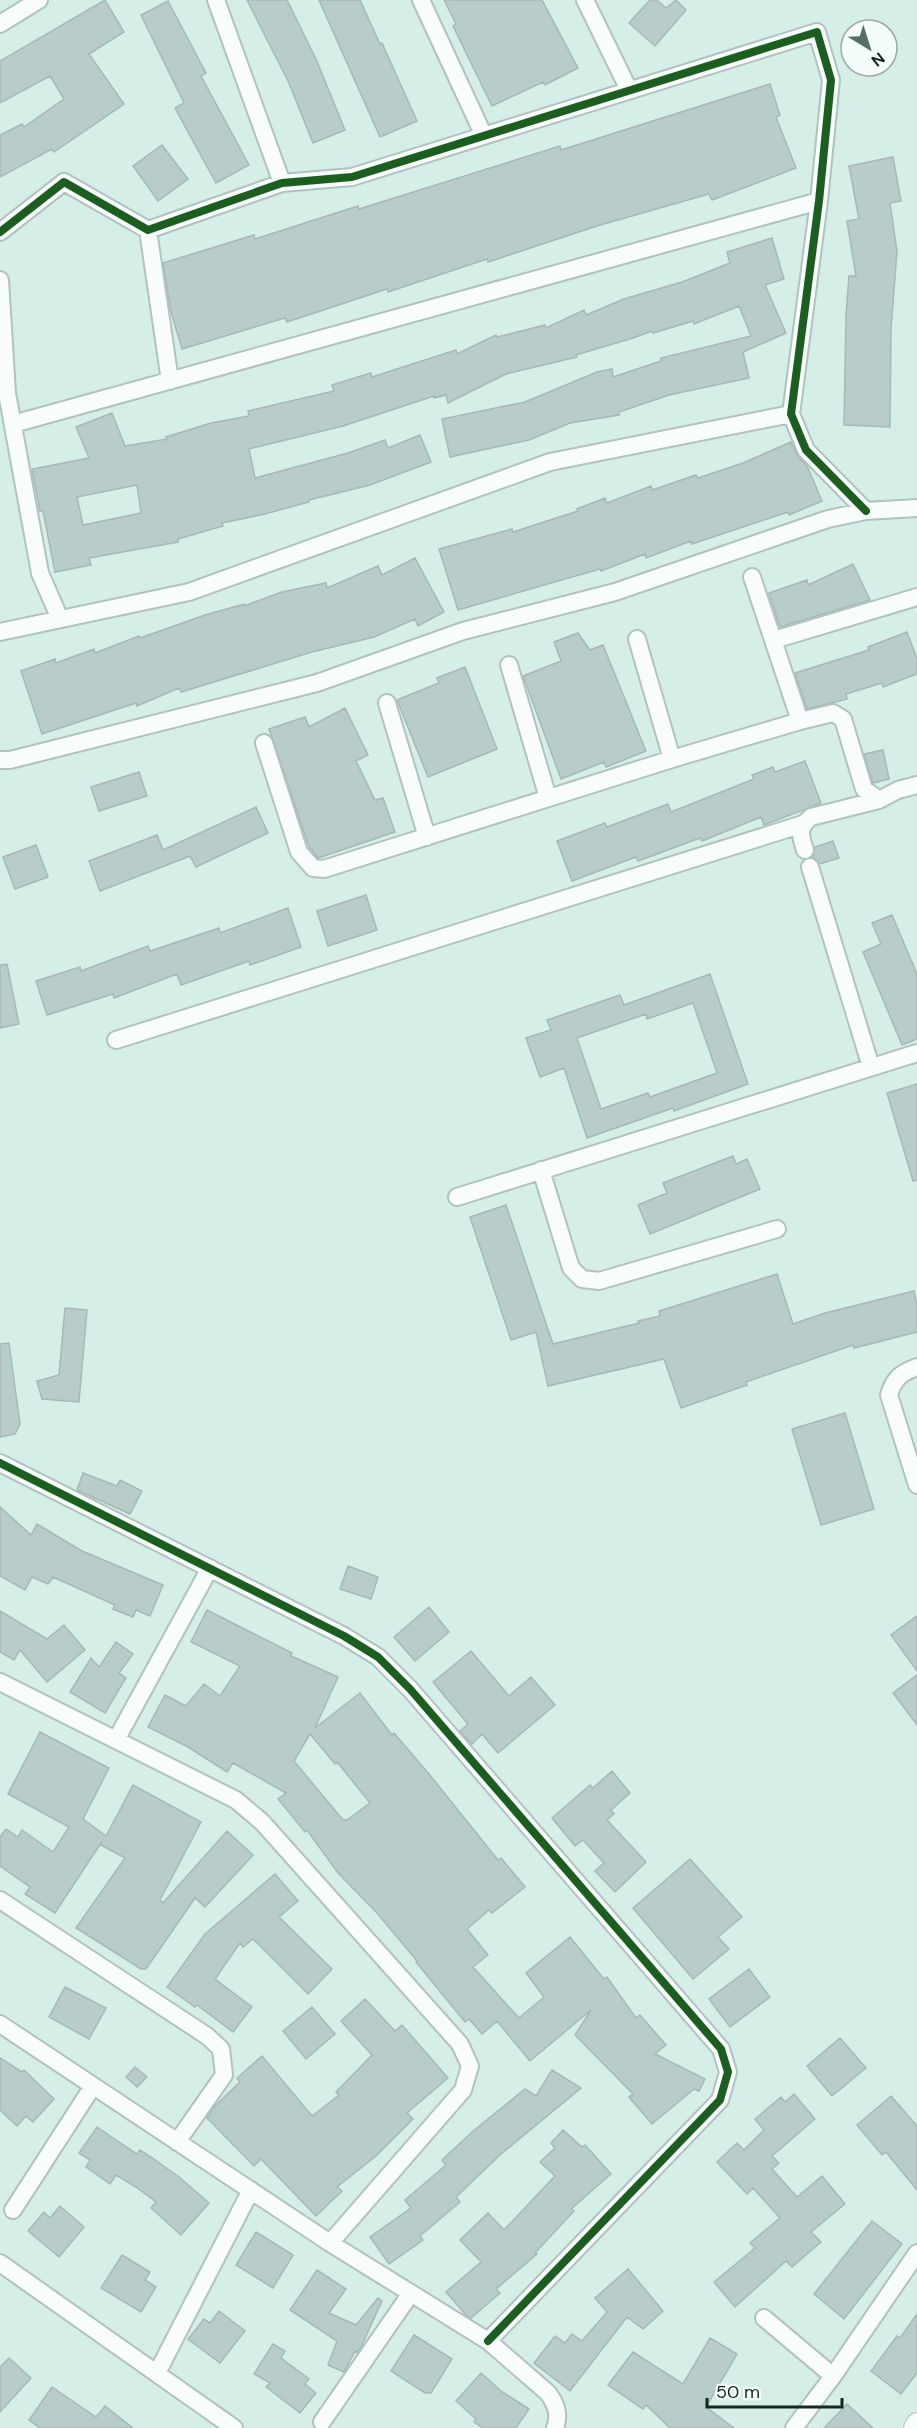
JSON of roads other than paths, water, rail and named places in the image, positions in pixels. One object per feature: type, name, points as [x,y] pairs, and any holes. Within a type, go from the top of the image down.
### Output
[{"type":"street","points":[[0,24],[39,0]]},
{"type":"street","points":[[216,0],[282,183]]},
{"type":"street","points":[[421,0],[484,136]]},
{"type":"street","points":[[585,0],[629,90]]},
{"type":"street","points":[[0,232],[64,182],[148,230],[282,183],[352,177],[817,32],[831,80],[819,201],[791,414],[806,450],[866,512]]},
{"type":"street","points":[[12,424],[819,201]]},
{"type":"street","points":[[148,230],[170,381]]},
{"type":"street","points":[[0,280],[7,393],[12,424],[40,573],[60,619]]},
{"type":"street","points":[[0,632],[189,592],[550,462],[791,414]]},
{"type":"street","points":[[0,760],[10,760],[317,683],[463,631],[615,592],[828,519],[866,512],[917,508]]},
{"type":"street","points":[[752,577],[800,721]]},
{"type":"street","points":[[774,640],[917,597]]},
{"type":"street","points":[[637,639],[672,759]]},
{"type":"street","points":[[509,665],[548,798]]},
{"type":"street","points":[[387,703],[427,837]]},
{"type":"street","points":[[264,743],[299,852],[312,868],[324,868],[672,759],[833,713],[843,719],[864,789],[879,800]]},
{"type":"street","points":[[116,1040],[802,824],[811,817],[879,800],[898,789],[917,785]]},
{"type":"street","points":[[802,824],[800,834],[805,850]]},
{"type":"street","points":[[810,867],[871,1067]]},
{"type":"street","points":[[457,1197],[917,1053]]},
{"type":"street","points":[[541,1170],[572,1268],[582,1279],[599,1281],[777,1228]]},
{"type":"street","points":[[917,1368],[900,1374],[889,1395],[917,1485]]},
{"type":"street","points":[[0,1463],[344,1636],[378,1657],[410,1689],[721,2049],[728,2072],[720,2100],[488,2341]]},
{"type":"street","points":[[116,1740],[210,1568]]},
{"type":"street","points":[[0,1682],[236,1800],[262,1822],[460,2044],[470,2066],[463,2090],[330,2243]]},
{"type":"street","points":[[0,1900],[207,2036],[221,2049],[224,2075],[177,2142]]},
{"type":"street","points":[[0,2024],[330,2243],[488,2341],[548,2393],[558,2413],[555,2428]]},
{"type":"street","points":[[13,2210],[93,2086]]},
{"type":"street","points":[[157,2373],[251,2190]]},
{"type":"street","points":[[794,2428],[917,2253]]},
{"type":"street","points":[[0,2263],[234,2428]]},
{"type":"street","points":[[322,2422],[411,2293]]},
{"type":"street","points":[[764,2318],[832,2376]]},
{"type":"street","points":[[914,2428],[917,2423]]}]
